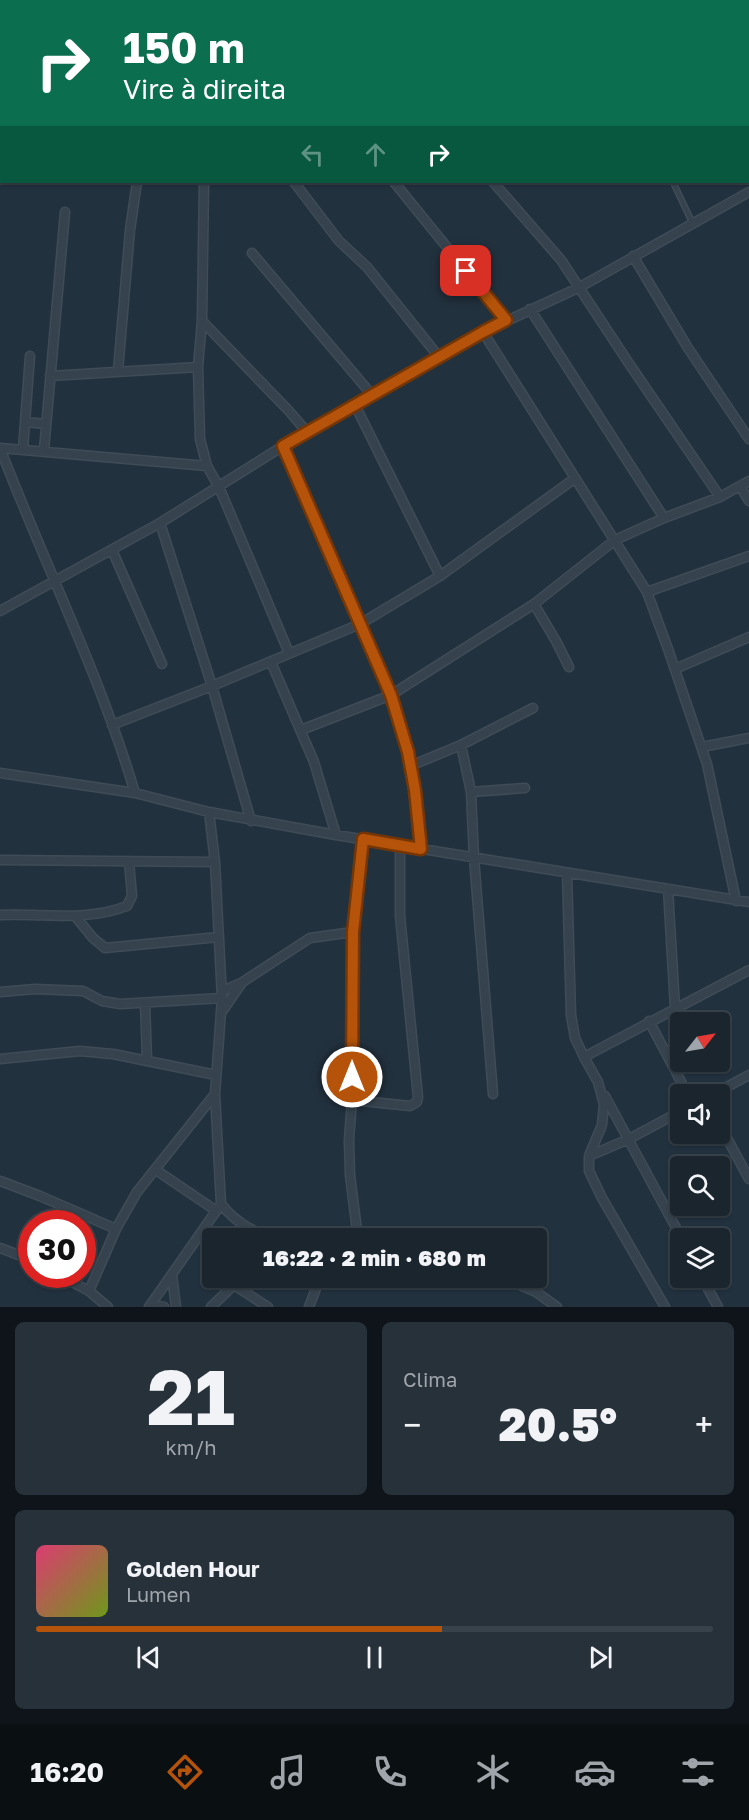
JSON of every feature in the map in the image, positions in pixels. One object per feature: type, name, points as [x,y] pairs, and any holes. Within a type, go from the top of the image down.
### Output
[{"type":"street","points":[[118,371],[130,230],[137,183]]},
{"type":"street","points":[[204,183],[202,321],[198,367],[200,439],[207,466],[219,486],[289,653]]},
{"type":"street","points":[[295,183],[339,241],[367,267],[439,357]]},
{"type":"street","points":[[395,183],[506,320]]},
{"type":"street","points":[[494,183],[561,260],[720,497]]},
{"type":"street","points":[[0,611],[160,523],[283,446],[483,332],[580,287],[749,192]]},
{"type":"street","points":[[44,450],[65,212]]},
{"type":"street","points":[[252,253],[372,395]]},
{"type":"street","points":[[633,256],[688,348],[749,439]]},
{"type":"street","points":[[530,309],[664,518]]},
{"type":"street","points":[[202,321],[307,432]]},
{"type":"street","points":[[483,332],[646,592],[702,747],[714,792],[736,901]]},
{"type":"street","points":[[23,449],[30,356]]},
{"type":"street","points":[[50,376],[198,367]]},
{"type":"street","points":[[355,405],[440,576]]},
{"type":"street","points":[[25,422],[46,424]]},
{"type":"street","points":[[283,446],[391,695],[410,766],[421,849]]},
{"type":"street","points":[[135,793],[112,725],[0,448],[44,450],[207,466]]},
{"type":"street","points":[[112,725],[360,624],[440,576],[574,479]]},
{"type":"street","points":[[301,730],[391,695],[534,604],[615,540],[720,497],[749,481]]},
{"type":"street","points":[[740,486],[749,501]]},
{"type":"street","points":[[160,523],[212,686],[251,821]]},
{"type":"street","points":[[112,550],[162,664]]},
{"type":"street","points":[[646,592],[749,556]]},
{"type":"street","points":[[534,604],[569,667]]},
{"type":"street","points":[[675,669],[749,637]]},
{"type":"street","points":[[271,662],[319,777],[336,835]]},
{"type":"street","points":[[410,766],[461,745],[533,708]]},
{"type":"street","points":[[702,747],[749,738]]},
{"type":"street","points":[[461,745],[471,792],[474,858],[493,1094]]},
{"type":"street","points":[[0,773],[135,793],[251,821],[736,901],[748,901]]},
{"type":"street","points":[[471,792],[525,788]]},
{"type":"street","points":[[164,1307],[150,1305],[218,1207],[215,1094],[222,994],[215,862],[209,812]]},
{"type":"street","points":[[357,1228],[350,1175],[349,1140],[352,1100],[353,932],[363,839]]},
{"type":"street","points":[[352,1100],[410,1106],[417,1102],[418,1097],[401,927],[400,846]]},
{"type":"street","points":[[0,860],[215,862]]},
{"type":"street","points":[[0,915],[26,913],[75,916],[127,906],[132,896],[129,862]]},
{"type":"street","points":[[567,873],[572,1015],[575,1038],[676,1228]]},
{"type":"street","points":[[668,890],[675,1008]]},
{"type":"street","points":[[75,916],[93,938],[105,948],[219,937]]},
{"type":"street","points":[[0,992],[34,989],[76,990],[87,992],[102,1001],[113,1004],[145,1003],[222,994],[310,938],[353,932]]},
{"type":"street","points":[[584,1057],[749,970]]},
{"type":"street","points":[[222,1012],[241,983]]},
{"type":"street","points":[[145,1003],[147,1060]]},
{"type":"street","points":[[649,1021],[682,1084]]},
{"type":"street","points":[[0,1059],[80,1051],[147,1060],[216,1075]]},
{"type":"street","points":[[730,1085],[749,1075]]},
{"type":"street","points":[[598,1082],[604,1104],[604,1116],[603,1125],[589,1156],[589,1171],[602,1198],[665,1307]]},
{"type":"street","points":[[89,1291],[116,1228],[137,1192],[215,1094]]},
{"type":"street","points":[[589,1156],[670,1117]]},
{"type":"street","points":[[730,1144],[749,1179]]},
{"type":"street","points":[[156,1170],[218,1207],[247,1228]]},
{"type":"street","points":[[0,1180],[116,1228]]},
{"type":"street","points":[[0,1248],[18,1255]]},
{"type":"street","points":[[172,1275],[176,1307]]},
{"type":"street","points":[[83,1288],[108,1307]]},
{"type":"street","points":[[211,1307],[231,1288]]},
{"type":"street","points":[[238,1288],[264,1306]]},
{"type":"street","points":[[309,1307],[316,1288]]},
{"type":"street","points":[[527,1288],[557,1307]]},
{"type":"street","points":[[708,1288],[718,1307]]},
{"type":"lane","points":[[673,183],[693,223]]},
{"type":"route","points":[[352,1077],[353,932],[363,839],[421,849],[415,790],[408,752],[391,695],[283,446],[506,320],[466,271]]}]
